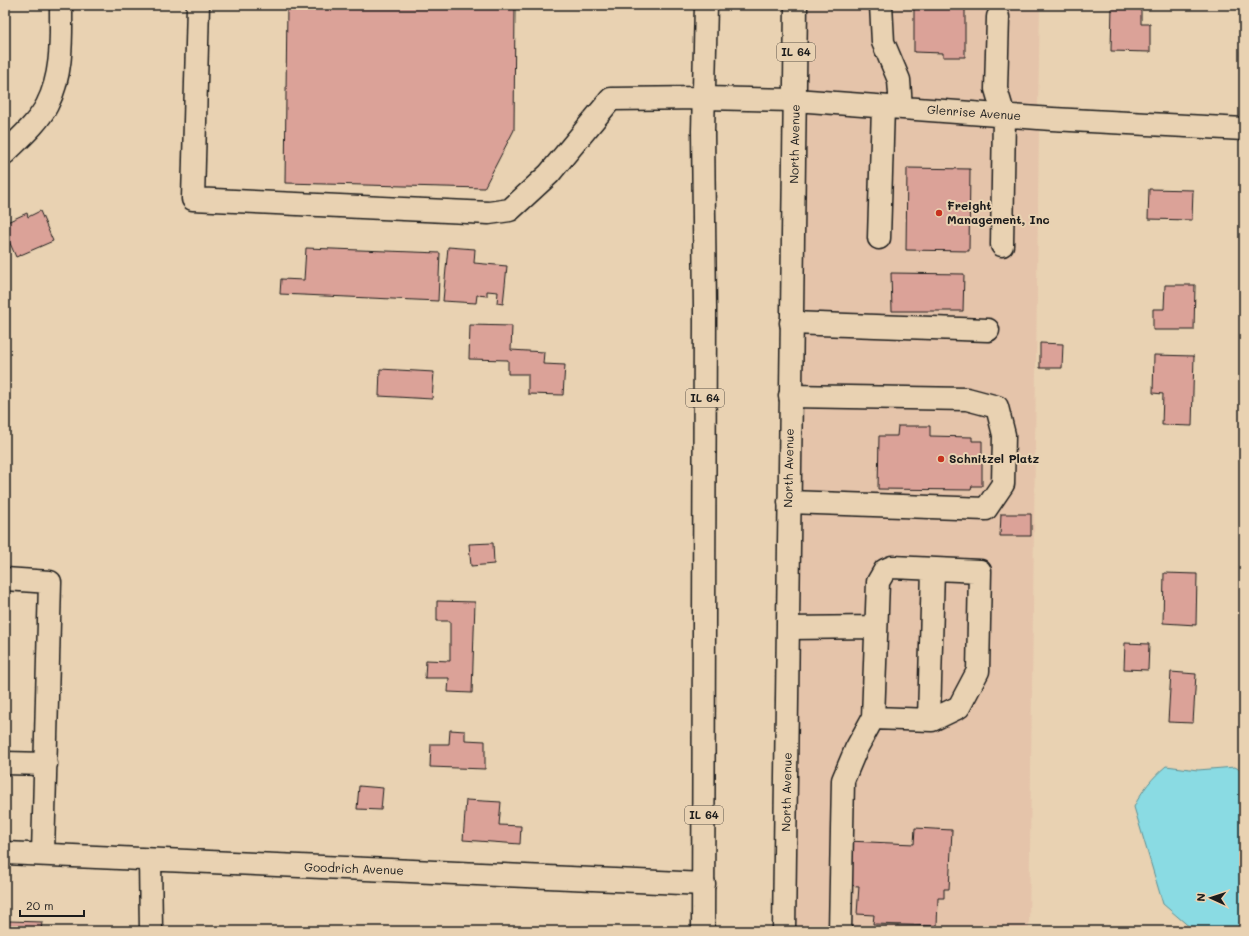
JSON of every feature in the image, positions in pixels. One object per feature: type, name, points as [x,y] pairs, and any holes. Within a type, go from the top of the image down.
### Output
[{"type":"main road","points":[[5,154],[31,126],[47,105],[57,79],[61,50],[61,5]]},
{"type":"main road","name":"Glenrise Avenue","points":[[198,5],[193,199],[489,213],[510,210],[549,174],[611,99],[705,98],[795,100],[1004,116],[1244,129]]},
{"type":"main road","name":"IL 64","points":[[703,931],[706,5]]},
{"type":"main road","name":"North Avenue","points":[[784,931],[796,5]]},
{"type":"main road","points":[[879,238],[892,107],[899,80],[883,42],[881,5]]},
{"type":"main road","points":[[998,17],[996,89],[1004,116],[1002,245]]},
{"type":"main road","points":[[791,323],[988,330]]},
{"type":"main road","points":[[789,502],[986,509],[1003,484],[1004,434],[997,407],[967,399],[790,396]]},
{"type":"main road","points":[[840,931],[843,780],[856,749],[873,718],[878,582],[885,570],[892,567],[980,571],[978,671],[959,707],[932,720],[873,718]]},
{"type":"main road","points":[[929,719],[933,569]]},
{"type":"main road","points":[[5,579],[50,582],[43,854]]},
{"type":"main road","points":[[788,628],[876,627]]},
{"type":"main road","points":[[5,763],[46,764]]},
{"type":"main road","name":"Goodrich Avenue","points":[[5,853],[704,884]]},
{"type":"main road","points":[[150,860],[151,931]]},
{"type":"shaded area","points":[[802,5],[1040,5],[1038,111],[802,94]]},
{"type":"shaded area","points":[[803,107],[1039,126],[1029,931],[790,931]]},
{"type":"water","points":[[1166,766],[1198,770],[1235,767],[1244,772],[1244,931],[1197,931],[1192,929],[1163,904],[1134,807],[1140,795],[1156,775]]},
{"type":"building","points":[[287,5],[515,5],[514,130],[484,188],[285,183]]},
{"type":"building","points":[[914,5],[965,5],[965,57],[943,57],[943,53],[914,52]]},
{"type":"building","points":[[1112,5],[1141,5],[1141,24],[1150,24],[1150,52],[1111,51]]},
{"type":"building","points":[[907,168],[970,169],[969,251],[906,250]]},
{"type":"building","points":[[1149,189],[1193,190],[1192,220],[1148,219]]},
{"type":"building","points":[[40,211],[53,241],[16,257],[5,232],[5,223],[27,213],[28,217]]},
{"type":"building","points":[[448,247],[475,249],[474,263],[507,266],[503,304],[497,303],[498,292],[487,291],[487,296],[477,295],[476,303],[443,301]]},
{"type":"building","points":[[306,248],[440,253],[438,301],[280,294],[281,279],[304,280]]},
{"type":"building","points":[[891,273],[964,274],[963,311],[892,311]]},
{"type":"building","points":[[1165,285],[1195,285],[1194,330],[1153,330],[1153,309],[1164,309]]},
{"type":"building","points":[[470,325],[512,326],[511,350],[544,352],[543,364],[565,365],[563,395],[528,394],[528,374],[508,374],[508,360],[469,359]]},
{"type":"building","points":[[1040,343],[1063,344],[1062,368],[1040,368]]},
{"type":"building","points":[[1154,355],[1194,356],[1192,426],[1162,425],[1163,394],[1153,393]]},
{"type":"building","points":[[380,369],[434,372],[432,399],[379,396]]},
{"type":"building","points":[[898,426],[930,426],[930,436],[972,437],[972,441],[982,441],[982,486],[972,486],[971,490],[878,489],[879,436],[897,436]]},
{"type":"building","points":[[1001,514],[1031,514],[1031,536],[1000,536]]},
{"type":"building","points":[[493,543],[494,564],[471,566],[469,544]]},
{"type":"building","points":[[1164,573],[1197,574],[1196,625],[1163,623]]},
{"type":"building","points":[[437,601],[475,602],[472,693],[448,692],[449,678],[425,678],[426,660],[450,661],[450,621],[437,621]]},
{"type":"building","points":[[1125,643],[1149,644],[1148,670],[1124,669]]},
{"type":"building","points":[[1171,672],[1196,674],[1193,723],[1168,722]]},
{"type":"building","points":[[450,730],[465,731],[465,740],[485,741],[485,769],[430,767],[431,744],[449,744]]},
{"type":"building","points":[[359,786],[383,788],[381,810],[357,809]]},
{"type":"building","points":[[466,800],[501,802],[499,825],[521,826],[520,844],[463,840]]},
{"type":"building","points":[[915,828],[952,830],[949,889],[944,889],[944,898],[938,898],[937,926],[873,924],[874,915],[857,914],[859,886],[845,885],[847,841],[914,844]]},
{"type":"building","points":[[9,921],[42,922],[41,931],[9,931]]},
{"type":"place","name":"Freight Management, Inc","points":[[939,213]]},
{"type":"place","name":"Schnitzel Platz","points":[[941,459]]}]
